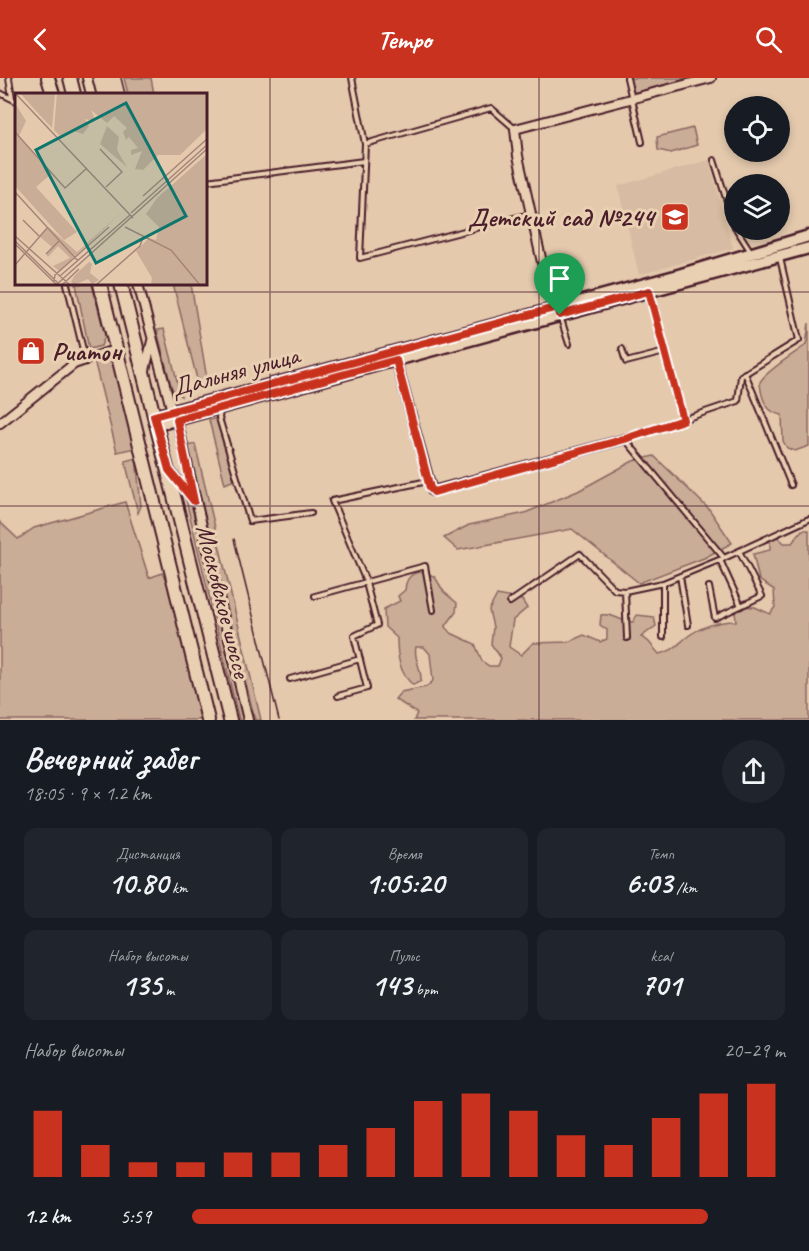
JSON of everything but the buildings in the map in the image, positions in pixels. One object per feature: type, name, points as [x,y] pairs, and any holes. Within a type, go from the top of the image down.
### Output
[{"type":"main road","points":[[48,78],[53,93]]},
{"type":"main road","points":[[70,78],[74,93]]},
{"type":"main road","name":"Дальняя улица","points":[[174,415],[220,409],[396,360],[809,236]]},
{"type":"main road","name":"Дальняя улица","points":[[136,425],[559,311],[649,291],[809,248]]},
{"type":"main road","name":"Московское шоссе","points":[[100,285],[208,720]]},
{"type":"main road","name":"Московское шоссе","points":[[121,285],[230,720]]},
{"type":"street","points":[[87,78],[91,93]]},
{"type":"street","points":[[559,311],[548,289],[514,136],[515,129],[711,78]]},
{"type":"street","points":[[138,285],[174,415],[248,720]]},
{"type":"street","points":[[144,375],[153,340]]},
{"type":"street","points":[[1,419],[85,358],[117,349]]},
{"type":"street","points":[[396,360],[430,490],[434,492],[625,439]]},
{"type":"street","points":[[169,470],[194,501]]},
{"type":"lane","points":[[9,78],[14,99]]},
{"type":"lane","points":[[352,78],[365,144],[360,258],[531,214]]},
{"type":"lane","points":[[627,78],[642,142]]},
{"type":"lane","points":[[0,93],[14,99]]},
{"type":"lane","points":[[365,144],[491,108],[515,129]]},
{"type":"lane","points":[[714,160],[724,191]]},
{"type":"lane","points":[[207,181],[364,161]]},
{"type":"lane","points":[[743,240],[751,253]]},
{"type":"lane","points":[[741,606],[722,559],[625,439],[738,401],[741,376],[799,340],[779,256]]},
{"type":"lane","points":[[67,285],[85,358]]},
{"type":"lane","points":[[649,291],[683,420]]},
{"type":"lane","points":[[559,311],[569,344]]},
{"type":"lane","points":[[622,349],[626,362],[665,352]]},
{"type":"lane","points":[[745,373],[791,485]]},
{"type":"lane","points":[[220,409],[219,418],[250,521],[311,513]]},
{"type":"lane","points":[[338,696],[367,688],[354,636],[377,625],[366,582],[333,501],[428,481]]},
{"type":"lane","points":[[510,602],[580,554],[615,590],[625,591],[663,583],[809,519]]},
{"type":"lane","points":[[709,587],[715,618],[762,596],[739,551]]},
{"type":"lane","points":[[315,596],[426,566],[433,610]]},
{"type":"lane","points":[[680,576],[688,625]]},
{"type":"lane","points":[[663,583],[663,637]]},
{"type":"lane","points":[[625,591],[627,638]]},
{"type":"lane","points":[[290,679],[360,659]]},
{"type":"shaded area","points":[[124,78],[151,78],[154,93],[128,93]]},
{"type":"shaded area","points":[[630,78],[690,78],[633,93]]},
{"type":"shaded area","points":[[693,128],[697,145],[671,153],[658,150],[657,137]]},
{"type":"shaded area","name":"Детский сад №244","points":[[709,160],[724,215],[724,240],[731,240],[733,248],[639,275],[618,186]]},
{"type":"shaded area","points":[[76,285],[92,285],[105,336],[101,346],[89,349]]},
{"type":"shaded area","points":[[173,285],[191,285],[208,385],[199,387]]},
{"type":"shaded area","points":[[809,323],[809,446],[795,451],[787,448],[783,441],[782,415],[768,408],[760,382],[774,368],[806,345]]},
{"type":"shaded area","points":[[164,329],[181,396],[174,392],[171,386],[157,330]]},
{"type":"shaded area","points":[[102,356],[113,363],[135,448],[117,452],[94,360]]},
{"type":"shaded area","points":[[219,418],[234,480],[225,484],[209,420]]},
{"type":"shaded area","points":[[195,444],[261,720],[255,720],[189,453],[188,446]]},
{"type":"shaded area","points":[[654,456],[709,509],[732,543],[704,558],[639,583],[572,529],[458,550],[444,538],[469,525],[525,513],[578,491],[633,461]]},
{"type":"shaded area","points":[[136,458],[141,506],[138,513],[125,461]]},
{"type":"shaded area","points":[[185,496],[191,503],[245,720],[239,720]]},
{"type":"shaded area","points":[[125,502],[149,578],[162,573],[182,613],[208,720],[0,720],[0,522],[18,539],[34,528]]},
{"type":"shaded area","points":[[802,530],[809,530],[809,720],[414,720],[417,713],[395,699],[401,692],[426,687],[433,681],[430,654],[424,647],[416,647],[415,651],[421,681],[413,685],[408,680],[400,663],[397,638],[385,627],[384,609],[400,601],[398,596],[405,590],[408,579],[415,573],[435,577],[444,592],[457,603],[456,612],[445,627],[451,633],[475,644],[482,661],[489,666],[498,666],[501,658],[491,644],[493,627],[489,610],[497,595],[522,600],[527,608],[513,620],[509,647],[521,655],[533,643],[568,642],[584,635],[600,642],[607,639],[607,630],[600,625],[601,615],[633,622],[637,615],[654,617],[656,626],[641,637],[648,641],[659,654],[671,650],[692,633],[704,627],[736,621],[735,612],[741,606],[755,607],[770,614],[775,607],[774,590],[759,580],[753,554],[770,550],[770,541],[777,536],[784,543],[792,543]]},
{"type":"tram line","points":[[121,78],[125,93]]},
{"type":"tram line","points":[[234,539],[279,720]]},
{"type":"place","name":"Детский сад №244","points":[[675,217]]},
{"type":"place","name":"Риатон","points":[[31,351]]},
{"type":"route","points":[[649,291],[683,420],[625,439],[434,492],[430,490],[396,360],[177,420],[194,501],[169,470],[154,416],[558,307],[560,315],[649,291]]}]
